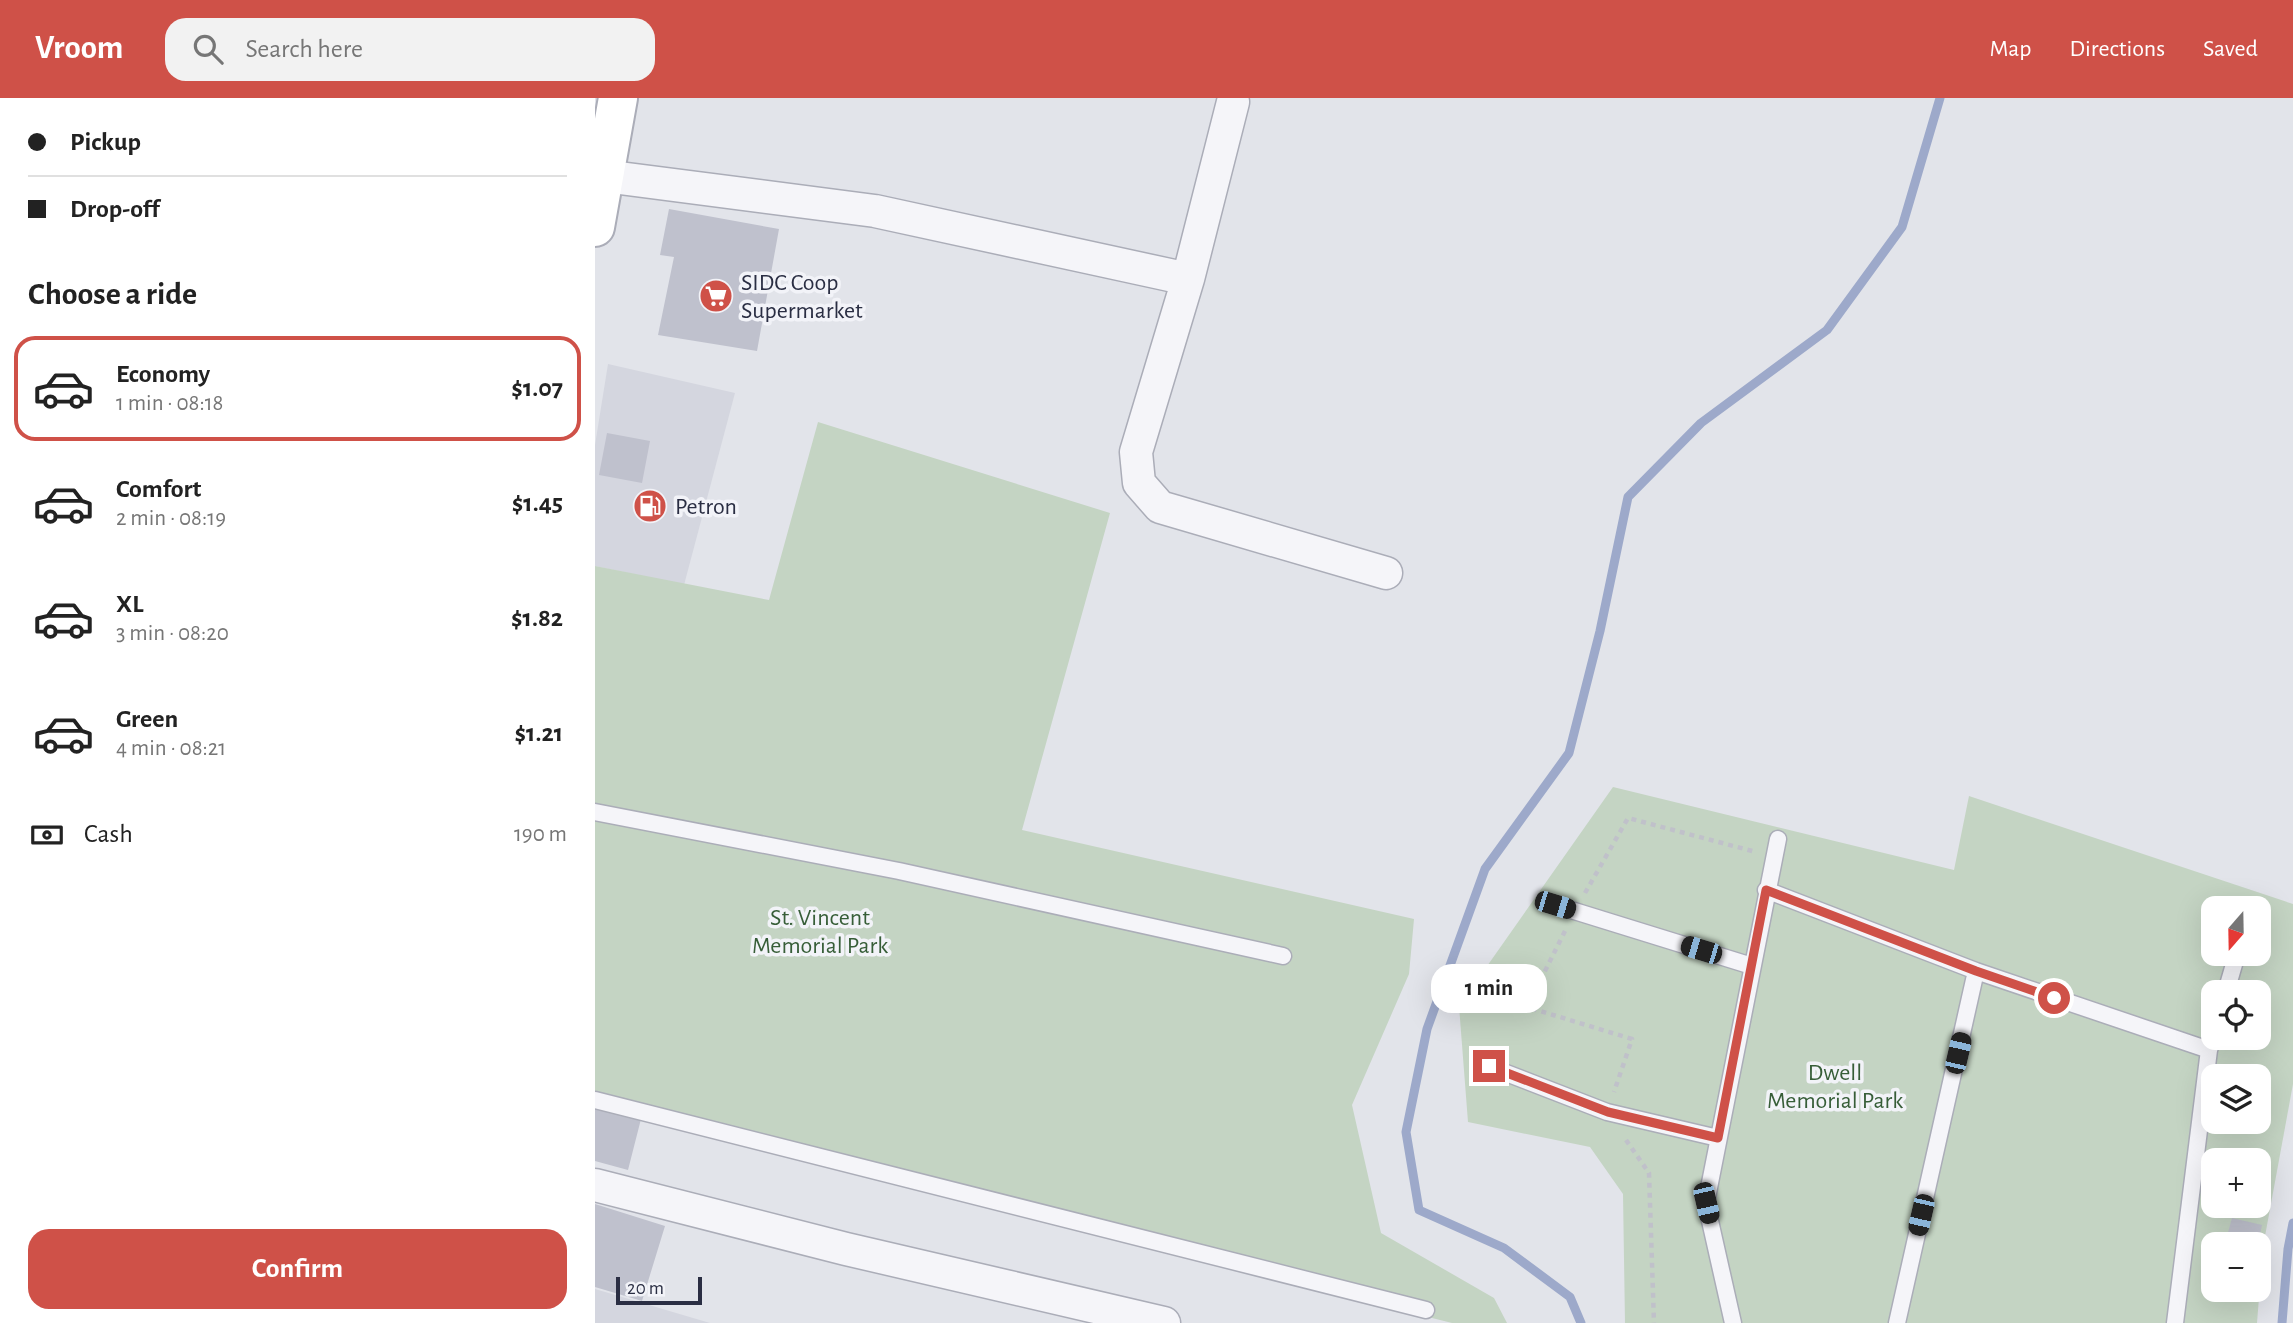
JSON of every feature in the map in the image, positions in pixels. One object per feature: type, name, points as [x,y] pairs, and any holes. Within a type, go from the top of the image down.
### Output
[{"type":"main road","points":[[595,227],[618,98]]},
{"type":"street","points":[[1233,102],[1188,279],[1136,452],[1139,483],[1160,507],[1386,573]]},
{"type":"street","points":[[604,176],[875,211],[1188,279]]},
{"type":"street","points":[[595,1185],[1095,1316],[1164,1323]]},
{"type":"lane","points":[[595,812],[899,871],[1283,956]]},
{"type":"lane","points":[[1733,1323],[1706,1203],[1778,839]]},
{"type":"lane","points":[[1766,890],[1976,971],[2201,1039]]},
{"type":"lane","points":[[1555,905],[1752,966]]},
{"type":"lane","points":[[1897,1323],[1976,971]]},
{"type":"lane","points":[[2175,1323],[2210,1050]]},
{"type":"lane","points":[[1489,1066],[1608,1112],[1718,1138]]},
{"type":"lane","points":[[595,1100],[1426,1310]]},
{"type":"path","points":[[1654,1323],[1649,1173],[1608,1112],[1632,1039],[1527,1007],[1575,911],[1628,818],[1774,856]]},
{"type":"shaded area","name":"Petron","points":[[608,364],[735,393],[684,585],[595,566],[595,445]]},
{"type":"shaded area","points":[[595,1289],[710,1323],[595,1323]]},
{"type":"green space","name":"St. Vincent Memorial Park","points":[[818,422],[1110,513],[1022,830],[1414,919],[1409,974],[1352,1105],[1381,1233],[1494,1298],[1507,1323],[1452,1323],[595,1107],[595,566],[769,600]]},
{"type":"green space","name":"Dwell Memorial Park","points":[[1613,787],[1954,870],[1969,796],[2269,896],[2201,896],[2201,966],[2271,966],[2271,897],[2293,904],[2293,1084],[2271,1204],[2271,1148],[2201,1148],[2201,1218],[2268,1218],[2266,1232],[2201,1232],[2201,1302],[2259,1302],[2257,1323],[1625,1323],[1623,1194],[1590,1147],[1468,1122],[1459,1006]]},
{"type":"building","name":"SIDC Coop Supermarket","points":[[669,209],[779,229],[757,351],[658,335],[674,257],[660,255]]},
{"type":"building","points":[[607,433],[650,441],[642,483],[599,475]]},
{"type":"building","points":[[595,1107],[641,1119],[628,1170],[595,1161]]},
{"type":"building","points":[[595,1204],[665,1226],[642,1301],[595,1287]]},
{"type":"building","points":[[2232,1218],[2262,1225],[2261,1232],[2228,1232]]},
{"type":"waterway","points":[[1581,1323],[1570,1297],[1504,1248],[1419,1210],[1406,1132],[1427,1029],[1485,869],[1569,753],[1600,631],[1628,497],[1701,423],[1827,330],[1902,227],[1940,98]]},
{"type":"waterway","points":[[2282,1323],[2288,1249],[2293,1223]]},
{"type":"place","name":"SIDC Coop Supermarket","points":[[716,296]]},
{"type":"place","name":"Petron","points":[[650,506]]},
{"type":"route","points":[[1489,1066],[1608,1112],[1718,1138],[1766,890],[1976,971],[2054,998]]}]
